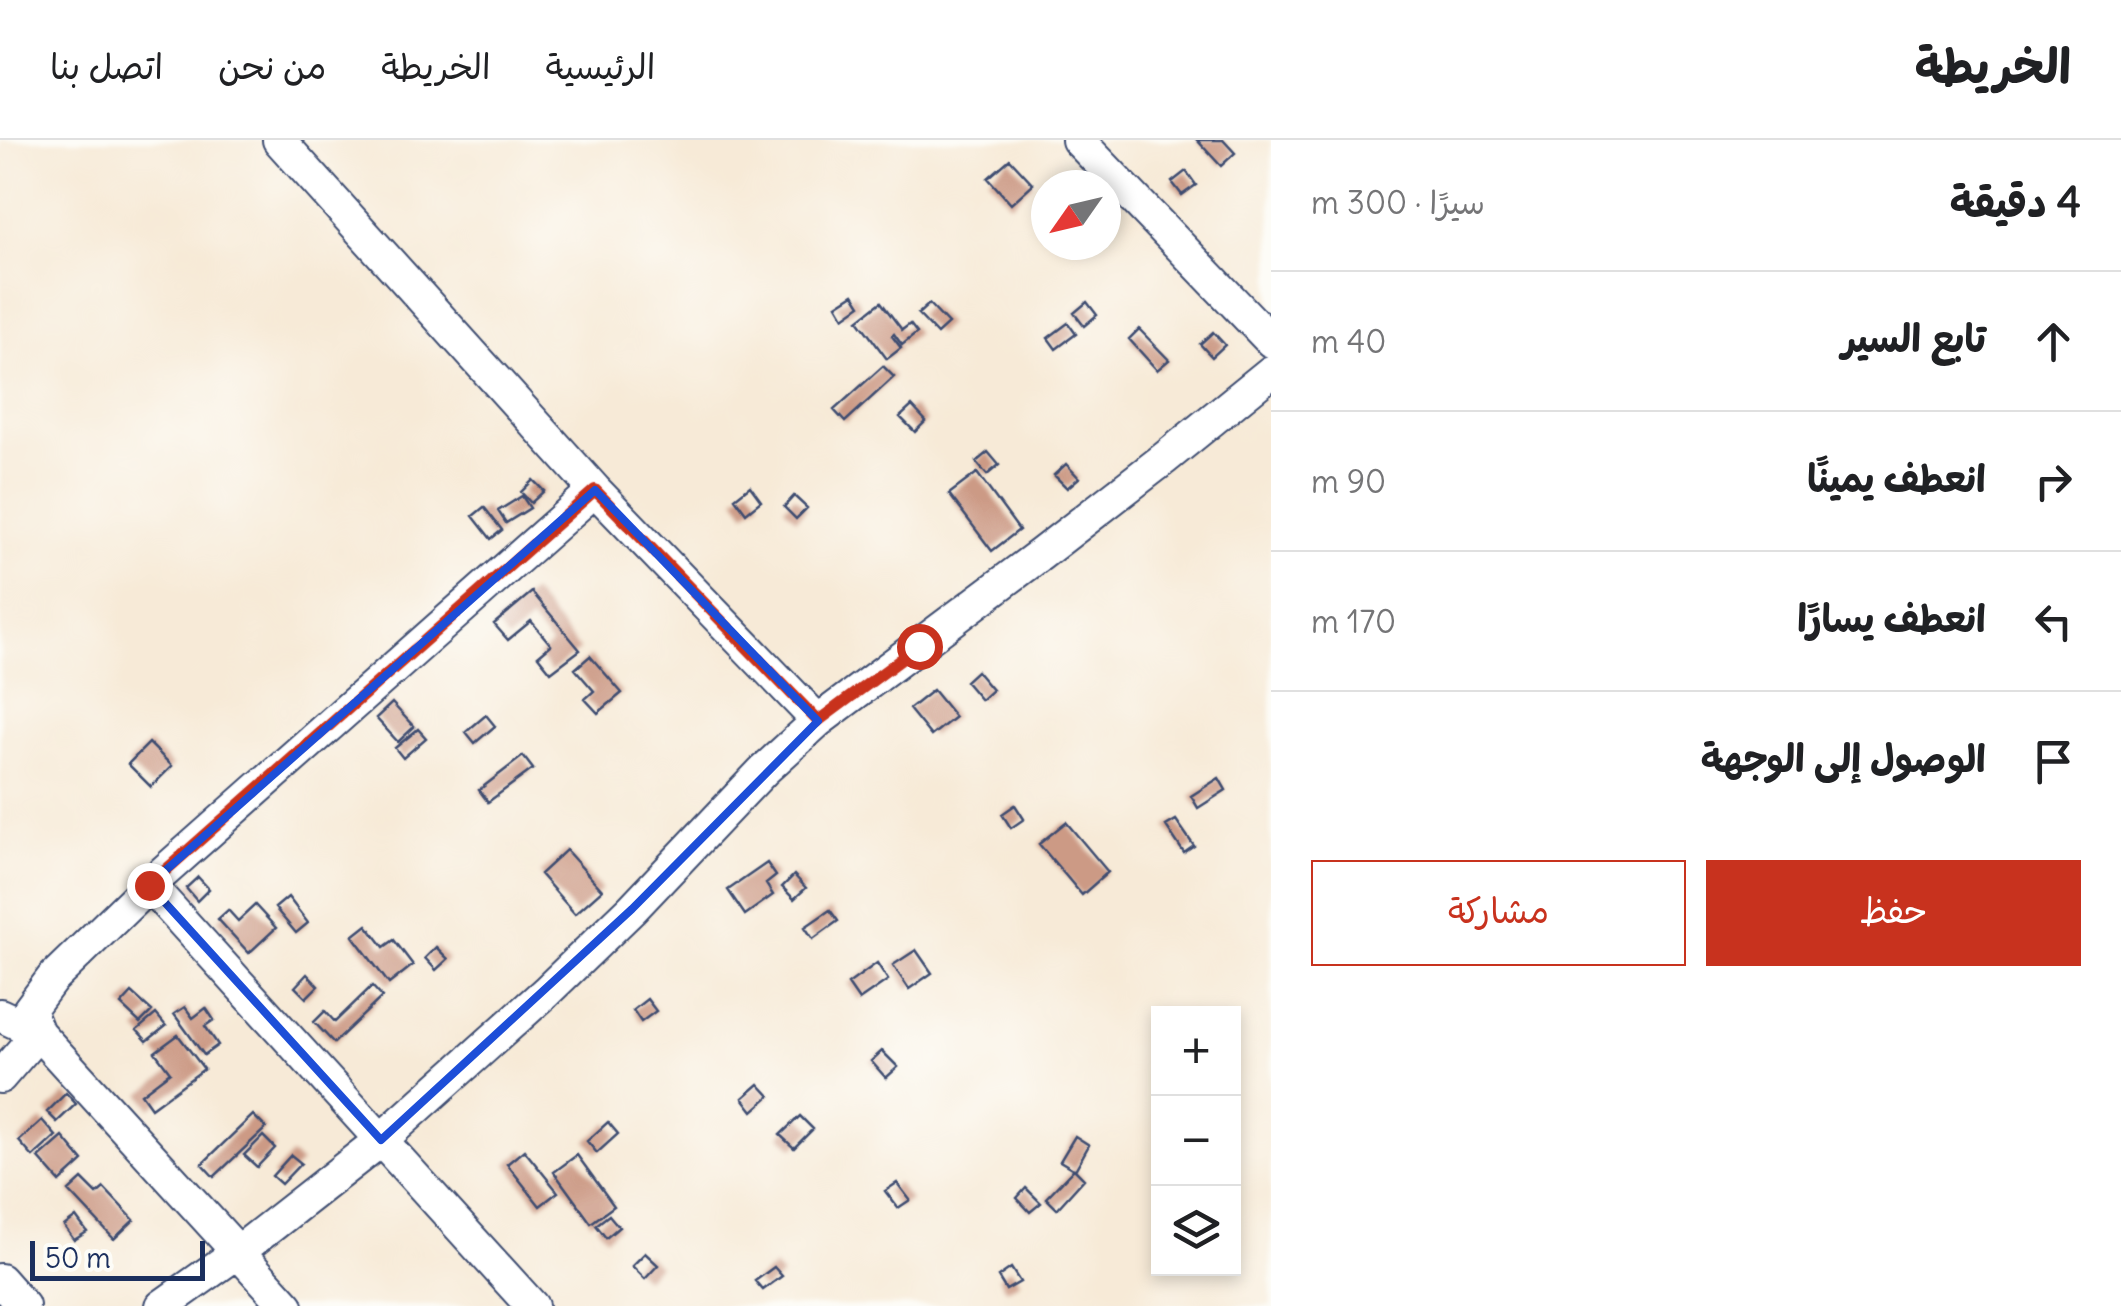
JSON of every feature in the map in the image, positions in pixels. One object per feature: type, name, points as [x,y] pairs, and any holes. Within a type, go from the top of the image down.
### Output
[{"type":"street","points":[[278,140],[595,490],[818,721]]},
{"type":"street","points":[[1078,140],[1271,341]]},
{"type":"street","points":[[162,1306],[381,1140],[632,909],[763,771],[818,721],[1041,554],[1271,372]]},
{"type":"street","points":[[38,1033],[29,1010],[36,998],[149,885],[595,490]]},
{"type":"street","points":[[149,885],[532,1306]]},
{"type":"street","points":[[0,1014],[38,1033],[287,1306]]},
{"type":"street","points":[[0,1077],[38,1033]]},
{"type":"street","points":[[0,1280],[23,1306]]},
{"type":"highlighted area","points":[[595,490],[818,721],[632,909],[381,1140],[149,885]]},
{"type":"building","points":[[1197,140],[1223,140],[1235,153],[1221,166]]},
{"type":"building","points":[[1010,159],[1031,186],[1011,204],[988,178]]},
{"type":"building","points":[[1186,171],[1196,185],[1182,195],[1172,182]]},
{"type":"building","points":[[854,294],[861,305],[844,317],[837,305]]},
{"type":"building","points":[[881,302],[902,330],[910,324],[917,333],[902,345],[894,334],[901,348],[887,359],[858,320]]},
{"type":"building","points":[[1087,302],[1097,315],[1084,326],[1074,313]]},
{"type":"building","points":[[929,304],[948,324],[937,334],[918,314]]},
{"type":"building","points":[[1068,323],[1076,334],[1056,349],[1048,338]]},
{"type":"building","points":[[1139,329],[1169,360],[1157,370],[1129,339]]},
{"type":"building","points":[[1213,332],[1225,345],[1212,357],[1200,344]]},
{"type":"building","points":[[883,366],[894,377],[845,422],[834,410]]},
{"type":"building","points":[[912,406],[926,421],[915,432],[900,417]]},
{"type":"building","points":[[988,452],[999,465],[987,475],[976,462]]},
{"type":"building","points":[[1066,464],[1079,478],[1067,488],[1054,475]]},
{"type":"building","points":[[977,473],[1019,530],[992,551],[949,494]]},
{"type":"building","points":[[533,480],[544,491],[531,503],[521,492]]},
{"type":"building","points":[[750,486],[761,501],[746,513],[735,498]]},
{"type":"building","points":[[522,496],[530,508],[506,523],[498,511]]},
{"type":"building","points":[[794,496],[807,508],[796,519],[784,507]]},
{"type":"building","points":[[484,507],[502,530],[491,539],[473,516]]},
{"type":"building","points":[[532,592],[580,650],[551,672],[538,656],[551,645],[531,621],[508,640],[494,624]]},
{"type":"building","points":[[590,656],[622,693],[598,713],[585,699],[594,691],[575,669]]},
{"type":"building","points":[[976,671],[992,690],[981,700],[965,681]]},
{"type":"building","points":[[933,690],[955,717],[931,736],[909,709]]},
{"type":"building","points":[[392,703],[414,727],[398,742],[376,718]]},
{"type":"building","points":[[486,715],[495,726],[475,743],[466,732]]},
{"type":"building","points":[[418,729],[426,738],[403,758],[395,748]]},
{"type":"building","points":[[149,743],[172,766],[151,787],[128,764]]},
{"type":"building","points":[[523,756],[533,769],[488,802],[479,790]]},
{"type":"building","points":[[1219,778],[1226,790],[1198,808],[1191,796]]},
{"type":"building","points":[[1015,805],[1024,819],[1011,828],[1002,814]]},
{"type":"building","points":[[1176,820],[1194,846],[1184,853],[1166,826]]},
{"type":"building","points":[[1066,822],[1108,872],[1082,895],[1039,844]]},
{"type":"building","points":[[566,850],[602,890],[575,914],[540,874]]},
{"type":"building","points":[[767,863],[776,876],[766,884],[773,895],[745,915],[728,890]]},
{"type":"building","points":[[794,875],[806,888],[794,899],[782,887]]},
{"type":"building","points":[[198,877],[209,889],[197,901],[186,888]]},
{"type":"building","points":[[288,897],[308,923],[296,933],[275,908]]},
{"type":"building","points":[[255,905],[276,928],[249,953],[218,919],[228,910],[238,921]]},
{"type":"building","points":[[830,910],[838,921],[813,939],[805,927]]},
{"type":"building","points":[[367,925],[384,947],[394,940],[413,965],[389,984],[353,936]]},
{"type":"building","points":[[436,947],[448,959],[436,970],[425,958]]},
{"type":"building","points":[[916,950],[932,973],[909,989],[893,965]]},
{"type":"building","points":[[877,963],[888,980],[859,1000],[848,984]]},
{"type":"building","points":[[307,974],[318,986],[306,998],[295,987]]},
{"type":"building","points":[[372,986],[382,997],[334,1043],[314,1022],[325,1011],[335,1022]]},
{"type":"building","points":[[132,993],[152,1011],[140,1023],[121,1005]]},
{"type":"building","points":[[647,999],[656,1011],[641,1022],[633,1010]]},
{"type":"building","points":[[185,1007],[193,1018],[206,1008],[214,1020],[205,1026],[218,1045],[204,1055],[174,1014]]},
{"type":"building","points":[[156,1014],[166,1026],[147,1041],[137,1030]]},
{"type":"building","points":[[178,1035],[204,1069],[151,1108],[141,1094],[170,1072],[155,1052]]},
{"type":"building","points":[[882,1051],[898,1067],[886,1078],[871,1061]]},
{"type":"building","points":[[759,1084],[770,1096],[753,1111],[743,1098]]},
{"type":"building","points":[[66,1093],[76,1104],[57,1122],[47,1112]]},
{"type":"building","points":[[253,1115],[266,1128],[214,1177],[202,1164]]},
{"type":"building","points":[[800,1116],[813,1129],[794,1148],[780,1135]]},
{"type":"building","points":[[42,1120],[56,1136],[33,1157],[19,1141]]},
{"type":"building","points":[[608,1122],[618,1134],[597,1153],[587,1141]]},
{"type":"building","points":[[263,1136],[275,1148],[257,1167],[244,1155]]},
{"type":"building","points":[[1075,1136],[1089,1145],[1075,1170],[1060,1161]]},
{"type":"building","points":[[63,1137],[83,1161],[60,1182],[39,1158]]},
{"type":"building","points":[[524,1150],[558,1192],[540,1206],[507,1164]]},
{"type":"building","points":[[291,1155],[301,1163],[281,1184],[272,1176]]},
{"type":"building","points":[[577,1155],[614,1206],[591,1223],[554,1172]]},
{"type":"building","points":[[1074,1169],[1084,1179],[1057,1209],[1046,1198]]},
{"type":"building","points":[[82,1179],[97,1194],[104,1188],[134,1220],[114,1239],[69,1191]]},
{"type":"building","points":[[897,1183],[910,1200],[898,1208],[885,1191]]},
{"type":"building","points":[[1026,1188],[1041,1203],[1030,1212],[1017,1198]]},
{"type":"building","points":[[609,1215],[619,1227],[606,1238],[596,1225]]},
{"type":"building","points":[[76,1217],[87,1232],[74,1240],[64,1226]]},
{"type":"building","points":[[645,1253],[658,1265],[645,1279],[632,1266]]},
{"type":"building","points":[[774,1267],[782,1276],[763,1290],[755,1281]]},
{"type":"building","points":[[1011,1268],[1020,1282],[1006,1290],[998,1277]]},
{"type":"route","points":[[149,885],[595,490],[818,721],[919,646]]}]
